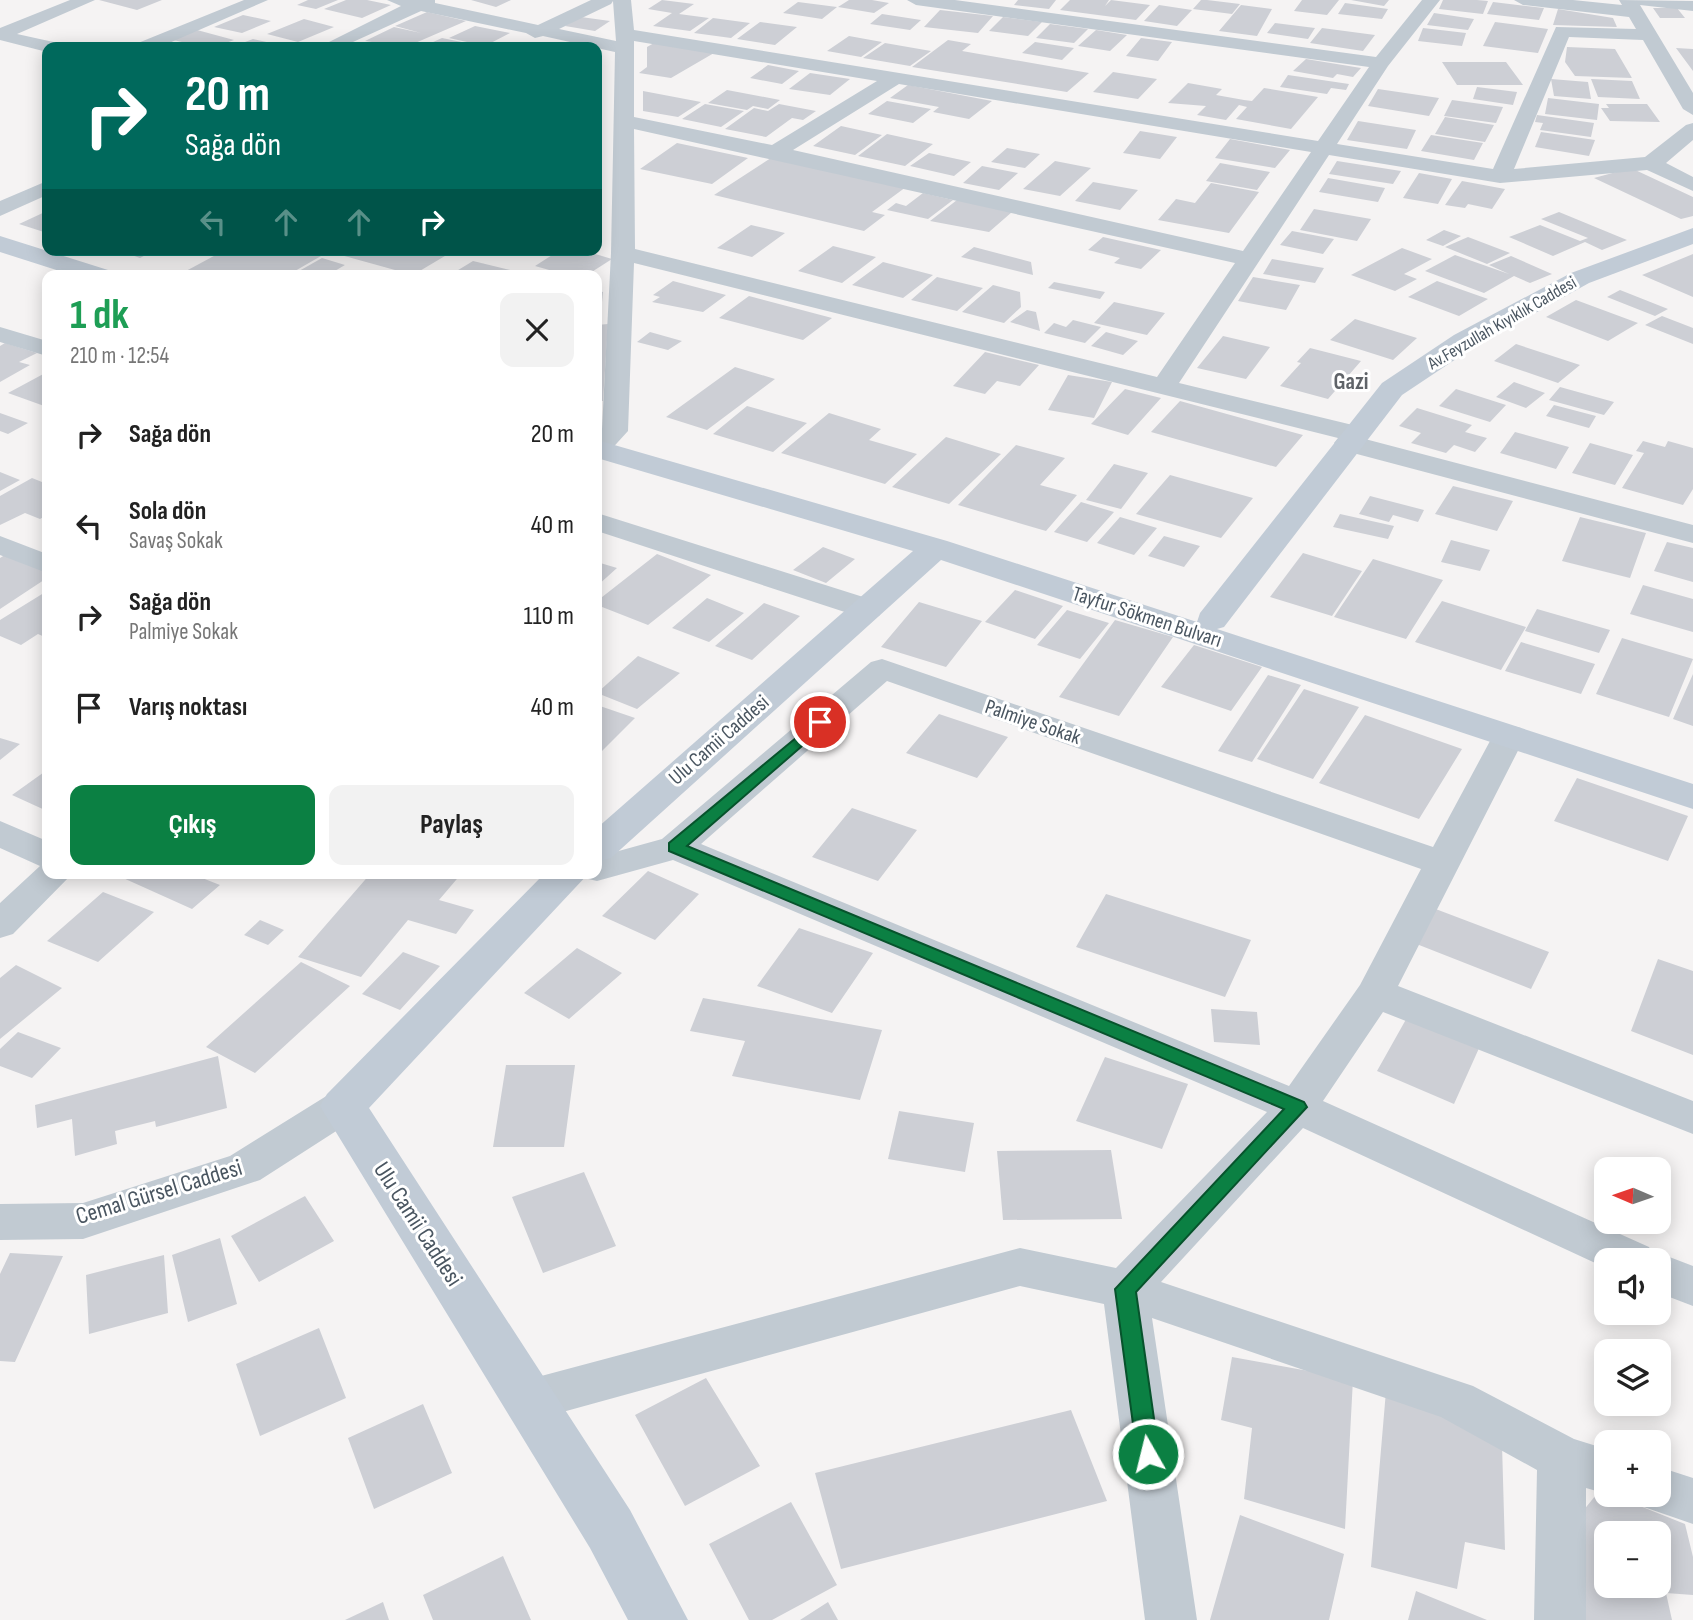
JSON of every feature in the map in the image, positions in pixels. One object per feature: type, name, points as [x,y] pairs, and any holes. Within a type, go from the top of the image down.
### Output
[{"type":"main road","name":"Av.Feyzullah Kıyıklık Caddesi","points":[[1212,620],[1392,389],[1464,341],[1580,278],[1693,235]]},
{"type":"main road","points":[[0,244],[83,270]]},
{"type":"main road","points":[[0,267],[42,280]]},
{"type":"main road","name":"Tayfur Sökmen Bulvarı","points":[[602,438],[1693,797]]},
{"type":"main road","name":"Tayfur Sökmen Bulvarı","points":[[602,438],[947,532],[1212,620],[1693,770]]},
{"type":"main road","name":"Ulu Camii Caddesi","points":[[602,845],[936,548]]},
{"type":"main road","points":[[343,1106],[573,879]]},
{"type":"main road","name":"Ulu Camii Caddesi","points":[[343,1106],[611,1529],[659,1620]]},
{"type":"street","points":[[0,35],[86,0]]},
{"type":"street","points":[[157,42],[259,0]]},
{"type":"street","points":[[396,0],[424,3],[540,30],[894,79],[1500,177],[1650,163],[1666,156],[1674,144],[1693,129]]},
{"type":"street","points":[[515,42],[605,0]]},
{"type":"street","points":[[602,430],[623,253],[625,41],[622,0]]},
{"type":"street","points":[[916,0],[1381,63]]},
{"type":"street","points":[[1164,386],[1321,149],[1381,63],[1432,0]]},
{"type":"street","points":[[1523,0],[1693,6]]},
{"type":"street","points":[[339,42],[424,3]]},
{"type":"street","points":[[1635,4],[1649,35],[1691,100]]},
{"type":"street","points":[[1500,177],[1562,31],[1649,35]]},
{"type":"street","points":[[0,35],[42,45]]},
{"type":"street","points":[[775,152],[894,79]]},
{"type":"street","points":[[623,121],[775,152],[1248,259]]},
{"type":"street","points":[[1650,163],[1693,185]]},
{"type":"street","points":[[602,181],[623,186]]},
{"type":"street","points":[[0,209],[42,189]]},
{"type":"street","points":[[623,253],[1164,386],[1693,534]]},
{"type":"street","points":[[0,334],[42,347]]},
{"type":"street","points":[[602,524],[868,610]]},
{"type":"street","points":[[0,545],[42,562]]},
{"type":"street","name":"Palmiye Sokak","points":[[675,847],[881,669],[1443,863]]},
{"type":"street","points":[[1125,1289],[1297,1107],[1375,993],[1509,736]]},
{"type":"street","points":[[0,834],[42,854]]},
{"type":"street","points":[[602,867],[675,847],[1297,1107],[1607,1248]]},
{"type":"street","points":[[0,925],[49,879]]},
{"type":"street","points":[[1375,993],[1693,1118]]},
{"type":"street","name":"Cemal Gürsel Caddesi","points":[[0,1222],[83,1221],[245,1168],[343,1106]]},
{"type":"street","points":[[530,1400],[1020,1267],[1125,1289],[1456,1401],[1584,1465],[1560,1620]]},
{"type":"street","points":[[1671,1277],[1693,1287]]},
{"type":"street","points":[[1125,1289],[1171,1620]]},
{"type":"street","points":[[1671,1494],[1693,1501]]},
{"type":"building","points":[[99,0],[162,0],[137,10]]},
{"type":"building","points":[[308,0],[338,0],[316,9],[297,5]]},
{"type":"building","points":[[346,0],[367,0],[391,5],[362,18],[324,9]]},
{"type":"building","points":[[471,0],[511,0],[496,7]]},
{"type":"building","points":[[662,0],[694,4],[679,14],[709,18],[690,31],[653,26],[672,13],[648,9]]},
{"type":"building","points":[[849,0],[889,3],[874,13],[838,7]]},
{"type":"building","points":[[1018,0],[1056,0],[1049,9],[1014,5]]},
{"type":"building","points":[[1070,0],[1109,0],[1105,6],[1111,0],[1150,5],[1136,20],[1060,10]]},
{"type":"building","points":[[1201,0],[1240,4],[1232,14],[1193,9]]},
{"type":"building","points":[[1302,0],[1339,0],[1327,15],[1294,11]]},
{"type":"building","points":[[1351,0],[1389,0],[1384,6]]},
{"type":"building","points":[[1443,0],[1488,1],[1483,14],[1439,9]]},
{"type":"building","points":[[798,2],[837,7],[822,19],[783,13]]},
{"type":"building","points":[[1493,2],[1544,8],[1539,20],[1487,14]]},
{"type":"building","points":[[1345,3],[1388,9],[1382,19],[1338,14]]},
{"type":"building","points":[[1159,5],[1192,10],[1177,26],[1144,21]]},
{"type":"building","points":[[1241,5],[1272,9],[1257,36],[1219,31]]},
{"type":"building","points":[[1653,8],[1677,8],[1685,18],[1660,18]]},
{"type":"building","points":[[1558,9],[1613,18],[1617,27],[1553,25]]},
{"type":"building","points":[[940,10],[993,16],[978,33],[924,27]]},
{"type":"building","points":[[427,12],[466,21],[418,42],[365,41],[394,27],[421,33],[395,26]]},
{"type":"building","points":[[1434,13],[1474,19],[1468,30],[1427,25]]},
{"type":"building","points":[[882,14],[921,20],[910,30],[870,24]]},
{"type":"building","points":[[243,15],[271,21],[242,33],[214,27]]},
{"type":"building","points":[[581,17],[610,21],[595,31],[565,26]]},
{"type":"building","points":[[1003,17],[1042,22],[1028,36],[989,31]]},
{"type":"building","points":[[713,18],[750,23],[731,38],[694,33]]},
{"type":"building","points":[[304,19],[334,27],[298,42],[267,34]]},
{"type":"building","points":[[760,22],[797,27],[775,45],[737,39]]},
{"type":"building","points":[[1495,22],[1548,29],[1538,53],[1483,46]]},
{"type":"building","points":[[1275,23],[1315,28],[1308,39],[1267,33]]},
{"type":"building","points":[[1050,24],[1088,29],[1074,43],[1036,38]]},
{"type":"building","points":[[475,26],[510,33],[493,42],[467,42],[449,38]]},
{"type":"building","points":[[1322,28],[1375,35],[1363,51],[1310,43]]},
{"type":"building","points":[[1423,28],[1466,33],[1462,46],[1418,41]]},
{"type":"building","points":[[197,30],[234,40],[182,42],[173,40]]},
{"type":"building","points":[[1096,30],[1127,35],[1110,51],[1078,46]]},
{"type":"building","points":[[849,36],[882,42],[861,57],[827,51]]},
{"type":"building","points":[[442,38],[462,42],[433,42]]},
{"type":"building","points":[[1141,38],[1172,42],[1158,61],[1126,56]]},
{"type":"building","points":[[253,39],[267,42],[245,42]]},
{"type":"building","points":[[948,40],[971,44],[962,51],[1089,73],[1067,92],[912,67]]},
{"type":"building","points":[[1035,42],[1074,48],[1062,60],[1022,53]]},
{"type":"building","points":[[654,43],[714,53],[671,78],[639,73],[647,67],[647,47]]},
{"type":"building","points":[[885,43],[931,51],[910,66],[863,58]]},
{"type":"building","points":[[1567,47],[1615,49],[1632,78],[1575,76],[1565,62]]},
{"type":"building","points":[[1676,48],[1693,49],[1693,71]]},
{"type":"building","points":[[1306,59],[1361,68],[1353,77],[1337,74],[1333,78],[1293,71]]},
{"type":"building","points":[[1442,62],[1506,62],[1523,85],[1457,85]]},
{"type":"building","points":[[768,65],[799,71],[782,84],[750,78]]},
{"type":"building","points":[[1113,72],[1157,79],[1138,99],[1093,92]]},
{"type":"building","points":[[810,73],[850,79],[830,95],[789,89]]},
{"type":"building","points":[[1288,75],[1349,84],[1346,90],[1331,88],[1327,94],[1280,87]]},
{"type":"building","points":[[1551,79],[1588,82],[1591,99],[1554,96]]},
{"type":"building","points":[[1591,79],[1632,81],[1640,99],[1598,97]]},
{"type":"building","points":[[1188,83],[1222,89],[1216,95],[1252,101],[1264,88],[1318,97],[1291,129],[1236,119],[1247,107],[1239,105],[1226,120],[1197,115],[1206,106],[1168,103]]},
{"type":"building","points":[[908,85],[992,101],[969,119],[933,112],[939,107],[890,98]]},
{"type":"building","points":[[1477,87],[1517,92],[1513,105],[1473,99]]},
{"type":"building","points":[[1378,89],[1439,98],[1429,116],[1368,106]]},
{"type":"building","points":[[727,90],[780,100],[768,109],[753,106],[747,110],[708,103]]},
{"type":"building","points":[[643,91],[701,102],[678,117],[643,111]]},
{"type":"building","points":[[1548,98],[1599,104],[1597,120],[1545,114]]},
{"type":"building","points":[[1452,100],[1503,107],[1496,123],[1444,116]]},
{"type":"building","points":[[887,101],[931,109],[913,123],[868,114]]},
{"type":"building","points":[[705,104],[744,111],[721,127],[682,119]]},
{"type":"building","points":[[779,104],[816,111],[803,120],[792,118],[766,137],[725,129],[754,108],[768,111]]},
{"type":"building","points":[[1606,104],[1647,104],[1660,122],[1610,121],[1601,108],[1609,108]]},
{"type":"building","points":[[1537,115],[1594,123],[1591,137],[1540,130],[1543,123],[1535,122]]},
{"type":"building","points":[[1445,117],[1494,125],[1485,142],[1435,134]]},
{"type":"building","points":[[1358,121],[1416,130],[1407,149],[1347,140]]},
{"type":"building","points":[[841,126],[882,135],[855,155],[813,146]]},
{"type":"building","points":[[1140,131],[1177,137],[1160,159],[1123,153]]},
{"type":"building","points":[[1541,132],[1595,140],[1589,156],[1535,147]]},
{"type":"building","points":[[887,134],[933,144],[905,166],[858,156]]},
{"type":"building","points":[[1431,135],[1483,143],[1474,160],[1421,151]]},
{"type":"building","points":[[1230,139],[1290,150],[1275,168],[1215,158]]},
{"type":"building","points":[[677,143],[748,158],[712,184],[640,169]]},
{"type":"building","points":[[1007,148],[1040,154],[1025,168],[991,162]]},
{"type":"building","points":[[929,153],[971,162],[954,176],[910,166]]},
{"type":"building","points":[[774,156],[906,187],[872,212],[885,215],[864,231],[714,195]]},
{"type":"building","points":[[1055,161],[1091,168],[1060,196],[1023,189]]},
{"type":"building","points":[[1337,161],[1401,171],[1393,184],[1329,174]]},
{"type":"building","points":[[1220,163],[1270,172],[1257,190],[1206,181]]},
{"type":"building","points":[[982,166],[1018,173],[999,190],[963,183]]},
{"type":"building","points":[[1631,168],[1693,197],[1693,216],[1681,219],[1594,178]]},
{"type":"building","points":[[1419,173],[1452,179],[1438,204],[1403,198]]},
{"type":"building","points":[[1328,178],[1385,188],[1378,202],[1319,192]]},
{"type":"building","points":[[1462,181],[1505,189],[1492,209],[1468,204],[1465,208],[1445,205]]},
{"type":"building","points":[[1093,182],[1138,190],[1120,210],[1075,201]]},
{"type":"building","points":[[1211,183],[1259,192],[1229,233],[1158,220],[1176,199],[1195,203]]},
{"type":"building","points":[[923,193],[953,200],[928,219],[887,210],[896,203],[906,206]]},
{"type":"building","points":[[957,200],[1012,212],[989,232],[930,221]]},
{"type":"building","points":[[1314,209],[1371,219],[1357,241],[1300,230]]},
{"type":"building","points":[[1559,212],[1627,240],[1602,250],[1585,242],[1553,256],[1509,237],[1540,225],[1580,241],[1588,238],[1541,219]]},
{"type":"building","points":[[42,213],[42,231],[19,224]]},
{"type":"building","points":[[751,225],[785,233],[752,257],[717,248]]},
{"type":"building","points":[[1444,230],[1461,236],[1443,246],[1426,240]]},
{"type":"building","points":[[1292,231],[1334,239],[1323,254],[1280,245]]},
{"type":"building","points":[[1103,237],[1161,250],[1141,269],[1114,263],[1120,258],[1088,250]]},
{"type":"building","points":[[1468,237],[1510,253],[1487,264],[1445,247]]},
{"type":"building","points":[[833,246],[876,257],[842,283],[798,271]]},
{"type":"building","points":[[974,247],[1031,262],[1033,275],[961,257]]},
{"type":"building","points":[[1402,248],[1432,259],[1404,274],[1417,279],[1395,291],[1351,275]]},
{"type":"building","points":[[1693,254],[1693,297],[1642,275]]},
{"type":"building","points":[[1455,255],[1509,274],[1489,265],[1511,256],[1552,274],[1530,283],[1514,276],[1484,293],[1425,271]]},
{"type":"building","points":[[214,256],[321,256],[297,270],[188,270]]},
{"type":"building","points":[[344,256],[445,256],[421,270],[395,270]]},
{"type":"building","points":[[551,256],[602,256],[612,259],[595,270],[549,270],[535,266]]},
{"type":"building","points":[[322,258],[345,265],[336,270],[301,270]]},
{"type":"building","points":[[1272,259],[1324,268],[1315,283],[1263,274]]},
{"type":"building","points":[[473,261],[510,270],[458,270]]},
{"type":"building","points":[[883,262],[933,275],[903,298],[852,285]]},
{"type":"building","points":[[937,277],[983,288],[957,311],[911,300]]},
{"type":"building","points":[[1253,277],[1300,285],[1286,310],[1238,301]]},
{"type":"building","points":[[673,281],[726,295],[703,312],[652,302],[660,297],[653,295]]},
{"type":"building","points":[[1437,281],[1488,299],[1459,316],[1408,297]]},
{"type":"building","points":[[1054,282],[1105,292],[1100,299],[1048,288]]},
{"type":"building","points":[[993,285],[1020,292],[1021,307],[1004,323],[962,312]]},
{"type":"building","points":[[1620,290],[1668,309],[1655,316],[1607,297]]},
{"type":"building","points":[[749,296],[832,318],[803,340],[719,318]]},
{"type":"building","points":[[1576,300],[1638,323],[1608,341],[1546,317]]},
{"type":"building","points":[[1114,302],[1165,313],[1147,335],[1094,323]]},
{"type":"building","points":[[1027,310],[1036,312],[1040,331],[1010,322]]},
{"type":"building","points":[[1662,316],[1693,328],[1693,344],[1645,325]]},
{"type":"building","points":[[1355,319],[1417,338],[1393,360],[1330,340]]},
{"type":"building","points":[[1073,320],[1101,327],[1085,343],[1044,333],[1054,323],[1066,327]]},
{"type":"building","points":[[608,324],[603,401],[602,401],[602,325]]},
{"type":"building","points":[[650,332],[682,341],[668,350],[637,342]]},
{"type":"building","points":[[1106,332],[1138,341],[1123,355],[1091,346]]},
{"type":"building","points":[[1223,336],[1270,347],[1246,379],[1197,368]]},
{"type":"building","points":[[5,343],[37,353],[19,362],[30,365],[0,382],[0,346]]},
{"type":"building","points":[[1516,344],[1580,365],[1558,383],[1494,361]]},
{"type":"building","points":[[1310,348],[1361,361],[1328,399],[1280,386],[1301,363],[1297,362]]},
{"type":"building","points":[[985,352],[1039,365],[1020,386],[997,381],[985,394],[953,386]]},
{"type":"building","points":[[735,367],[775,379],[707,430],[666,417]]},
{"type":"building","points":[[42,375],[42,405],[8,393]]},
{"type":"building","points":[[1068,375],[1112,382],[1094,418],[1048,410]]},
{"type":"building","points":[[1514,382],[1545,393],[1526,408],[1496,397]]},
{"type":"building","points":[[1560,387],[1614,402],[1604,415],[1549,400]]},
{"type":"building","points":[[1125,389],[1161,398],[1128,435],[1091,424]]},
{"type":"building","points":[[1456,389],[1506,405],[1490,422],[1439,406]]},
{"type":"building","points":[[1180,401],[1303,435],[1276,467],[1151,432]]},
{"type":"building","points":[[1554,405],[1596,416],[1589,428],[1546,416]]},
{"type":"building","points":[[747,406],[807,423],[773,452],[713,434]]},
{"type":"building","points":[[1417,408],[1472,425],[1465,432],[1487,438],[1475,452],[1454,445],[1446,453],[1411,443],[1421,433],[1399,426]]},
{"type":"building","points":[[0,413],[28,423],[8,434],[0,431]]},
{"type":"building","points":[[829,413],[881,429],[869,440],[917,454],[885,484],[781,453]]},
{"type":"building","points":[[1515,432],[1569,447],[1556,469],[1500,453]]},
{"type":"building","points":[[946,437],[1001,454],[949,504],[892,487]]},
{"type":"building","points":[[1643,441],[1665,447],[1668,441],[1693,448],[1693,489],[1683,505],[1622,488],[1644,453],[1636,451]]},
{"type":"building","points":[[1590,443],[1633,455],[1615,485],[1572,473]]},
{"type":"building","points":[[1016,445],[1065,458],[1040,485],[1077,495],[1046,531],[958,505]]},
{"type":"building","points":[[1114,464],[1148,473],[1121,509],[1086,500]]},
{"type":"building","points":[[0,472],[20,480],[0,491]]},
{"type":"building","points":[[1170,475],[1253,498],[1221,538],[1136,514]]},
{"type":"building","points":[[32,478],[42,482],[42,518],[25,513],[0,525],[0,496]]},
{"type":"building","points":[[1453,486],[1513,501],[1497,531],[1435,514]]},
{"type":"building","points":[[1370,496],[1424,510],[1418,522],[1393,515],[1389,522],[1359,514]]},
{"type":"building","points":[[1081,502],[1114,512],[1087,542],[1054,532]]},
{"type":"building","points":[[1340,514],[1394,526],[1388,539],[1333,527]]},
{"type":"building","points":[[1120,517],[1157,528],[1134,555],[1097,543]]},
{"type":"building","points":[[1580,517],[1646,533],[1630,578],[1562,561]]},
{"type":"building","points":[[1164,536],[1200,546],[1184,567],[1148,556]]},
{"type":"building","points":[[1451,540],[1490,550],[1480,571],[1441,562]]},
{"type":"building","points":[[1667,542],[1693,548],[1693,582],[1654,571]]},
{"type":"building","points":[[823,547],[855,559],[826,583],[793,570]]},
{"type":"building","points":[[8,553],[42,566],[42,581],[0,609],[0,558]]},
{"type":"building","points":[[1303,553],[1362,571],[1332,616],[1270,597]]},
{"type":"building","points":[[657,554],[711,575],[648,625],[602,607],[602,597]]},
{"type":"building","points":[[1373,559],[1443,580],[1406,639],[1334,617]]},
{"type":"building","points":[[602,564],[617,568],[602,582]]},
{"type":"building","points":[[1643,585],[1693,599],[1693,632],[1630,614]]},
{"type":"building","points":[[1015,590],[1063,606],[1035,639],[985,622]]},
{"type":"building","points":[[42,594],[42,636],[38,634],[21,645],[0,636],[0,620]]},
{"type":"building","points":[[707,598],[744,613],[709,642],[672,628]]},
{"type":"building","points":[[1442,601],[1526,627],[1501,670],[1415,642]]},
{"type":"building","points":[[919,602],[982,621],[946,667],[881,647]]},
{"type":"building","points":[[764,603],[800,616],[752,660],[715,646]]},
{"type":"building","points":[[1537,609],[1610,630],[1599,653],[1525,631]]},
{"type":"building","points":[[1067,610],[1109,623],[1080,659],[1037,645]]},
{"type":"building","points":[[1115,620],[1173,637],[1119,716],[1059,697]]},
{"type":"building","points":[[1622,638],[1693,659],[1669,717],[1596,694]]},
{"type":"building","points":[[1521,642],[1595,664],[1581,694],[1505,671]]},
{"type":"building","points":[[1194,645],[1262,667],[1231,711],[1161,687]]},
{"type":"building","points":[[638,656],[680,673],[637,709],[602,695],[602,688]]},
{"type":"building","points":[[1693,674],[1693,726],[1673,719]]},
{"type":"building","points":[[1268,675],[1301,685],[1252,762],[1218,751]]},
{"type":"building","points":[[1304,689],[1359,707],[1313,779],[1257,759]]},
{"type":"building","points":[[602,707],[635,718],[602,751]]},
{"type":"building","points":[[939,714],[1008,737],[977,778],[906,753]]},
{"type":"building","points":[[1365,715],[1462,749],[1419,819],[1319,783]]},
{"type":"building","points":[[0,738],[20,744],[0,760]]},
{"type":"building","points":[[42,774],[42,809],[12,795]]},
{"type":"building","points":[[1577,778],[1688,816],[1668,861],[1554,821]]},
{"type":"building","points":[[852,808],[917,830],[878,881],[812,857]]},
{"type":"building","points":[[648,871],[699,894],[655,940],[602,916]]},
{"type":"building","points":[[125,879],[205,879],[220,885],[192,909]]},
{"type":"building","points":[[366,879],[457,879],[439,900],[474,910],[456,934],[408,920],[361,977],[298,957]]},
{"type":"building","points":[[103,892],[154,912],[98,962],[47,941]]},
{"type":"building","points":[[1106,894],[1251,940],[1225,997],[1076,947]]},
{"type":"building","points":[[1433,908],[1549,952],[1531,989],[1414,943]]},
{"type":"building","points":[[260,920],[284,930],[268,945],[244,935]]},
{"type":"building","points":[[799,928],[873,953],[832,1013],[757,986]]},
{"type":"building","points":[[577,948],[622,973],[569,1019],[524,993]]},
{"type":"building","points":[[403,952],[440,966],[400,1010],[362,994]]},
{"type":"building","points":[[1658,959],[1693,971],[1693,1055],[1631,1031]]},
{"type":"building","points":[[301,962],[350,986],[255,1073],[206,1047]]},
{"type":"building","points":[[16,965],[62,988],[0,1039],[0,978]]},
{"type":"building","points":[[703,998],[882,1030],[860,1100],[732,1076],[745,1041],[690,1031]]},
{"type":"building","points":[[1211,1009],[1257,1012],[1260,1045],[1214,1042]]},
{"type":"building","points":[[1409,1014],[1480,1046],[1454,1104],[1377,1071]]},
{"type":"building","points":[[18,1032],[61,1048],[32,1078],[0,1066],[0,1049]]},
{"type":"building","points":[[218,1056],[227,1108],[156,1127],[155,1121],[115,1131],[117,1144],[75,1156],[72,1119],[37,1128],[35,1105]]},
{"type":"building","points":[[1105,1057],[1188,1084],[1162,1149],[1076,1121]]},
{"type":"building","points":[[506,1065],[575,1065],[564,1147],[493,1147]]},
{"type":"building","points":[[899,1111],[974,1123],[965,1172],[888,1159]]},
{"type":"building","points":[[1111,1150],[1122,1219],[1003,1220],[997,1151]]},
{"type":"building","points":[[584,1172],[616,1246],[543,1273],[512,1197]]},
{"type":"building","points":[[305,1196],[334,1241],[259,1282],[231,1236]]},
{"type":"building","points":[[220,1238],[237,1304],[188,1322],[172,1255]]},
{"type":"building","points":[[10,1253],[63,1256],[15,1362],[0,1361],[0,1274]]},
{"type":"building","points":[[164,1255],[168,1313],[89,1334],[86,1275]]},
{"type":"building","points":[[319,1328],[346,1398],[260,1436],[236,1364]]},
{"type":"building","points":[[1232,1357],[1353,1379],[1345,1529],[1244,1499],[1252,1428],[1221,1420]]},
{"type":"building","points":[[706,1378],[760,1466],[685,1506],[635,1415]]},
{"type":"building","points":[[1386,1391],[1502,1444],[1505,1550],[1465,1542],[1457,1589],[1371,1567]]},
{"type":"building","points":[[423,1404],[452,1473],[374,1509],[348,1438]]},
{"type":"building","points":[[1071,1410],[1107,1501],[841,1569],[815,1473]]},
{"type":"building","points":[[1594,1497],[1594,1507],[1642,1507],[1685,1524],[1693,1557],[1693,1595],[1671,1593],[1671,1521],[1594,1521],[1594,1598],[1667,1598],[1672,1620],[1583,1620],[1574,1522]]},
{"type":"building","points":[[791,1502],[837,1585],[772,1620],[749,1620],[709,1544]]},
{"type":"building","points":[[1240,1515],[1344,1554],[1329,1620],[1210,1620]]},
{"type":"building","points":[[503,1556],[531,1620],[433,1620],[423,1595]]},
{"type":"building","points":[[1416,1591],[1487,1620],[1408,1620]]},
{"type":"building","points":[[383,1602],[389,1620],[345,1620]]},
{"type":"building","points":[[828,1602],[838,1620],[800,1620]]},
{"type":"district","name":"Gazi","points":[[1351,382]]},
{"type":"route","points":[[820,722],[675,847],[1297,1107],[1125,1289],[1148,1454]]}]
